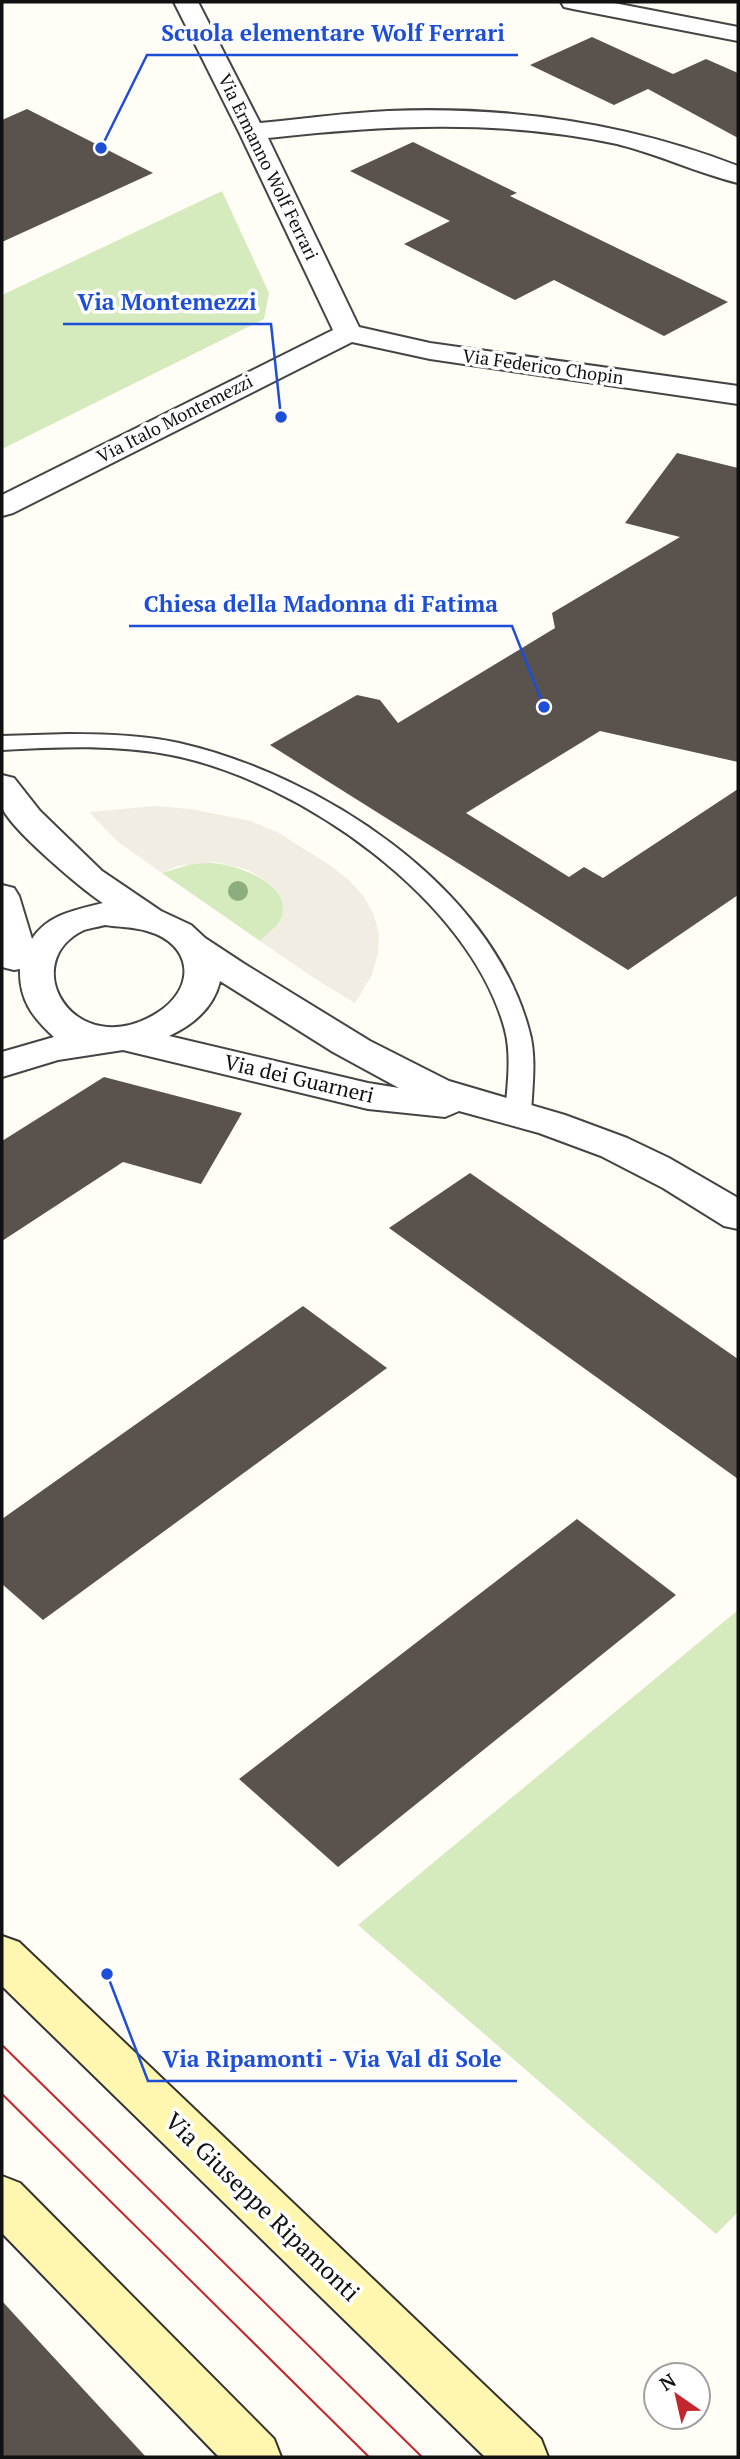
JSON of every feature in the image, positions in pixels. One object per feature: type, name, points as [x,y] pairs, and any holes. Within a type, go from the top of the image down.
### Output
[{"type":"street","name":"Via Ermanno Wolf Ferrari","points":[[186,2],[252,132],[348,333]]},
{"type":"street","points":[[573,2],[738,34]]},
{"type":"street","points":[[252,132],[402,118],[492,120],[576,129],[631,141],[712,164],[738,175]]},
{"type":"street","name":"Via Federico Chopin","points":[[348,333],[430,351],[738,395]]},
{"type":"street","name":"Via Italo Montemezzi","points":[[2,507],[348,333]]},
{"type":"street","points":[[2,785],[28,818],[90,879],[171,928],[193,946],[203,970],[199,992],[192,1002],[167,1024],[113,1039],[57,1049],[2,1065]]},
{"type":"street","points":[[2,896],[15,942],[8,979],[13,1000],[33,1022],[61,1034],[113,1039]]},
{"type":"street","points":[[8,979],[25,945],[42,932],[64,921],[108,913],[154,920]]},
{"type":"street","name":"Via dei Guarneri","points":[[193,946],[272,1000],[387,1066],[434,1089],[475,1104],[576,1132],[645,1159],[738,1216]]},
{"type":"street","name":"Via dei Guarneri","points":[[113,1039],[368,1096],[409,1102],[475,1104]]},
{"type":"street","name":"Via Giuseppe Ripamonti","points":[[2,1956],[522,2457]]},
{"type":"street","points":[[2,2199],[255,2457]]},
{"type":"lane","points":[[2,743],[116,741],[212,758],[284,788],[346,824],[388,853],[447,905],[490,964],[506,997],[517,1029],[520,1046],[518,1115]]},
{"type":"green space","points":[[222,191],[269,293],[264,319],[2,449],[2,295]]},
{"type":"green space","points":[[198,862],[235,868],[270,884],[280,896],[284,910],[278,925],[260,941],[162,873]]},
{"type":"green space","points":[[738,1610],[738,2212],[716,2234],[358,1925]]},
{"type":"shaded area","points":[[155,806],[191,809],[251,821],[279,833],[350,881],[364,897],[374,915],[379,934],[378,953],[372,975],[355,1003],[260,941],[280,922],[283,911],[282,899],[275,888],[263,879],[248,870],[216,862],[178,866],[162,873],[117,841],[89,812]]},
{"type":"building","points":[[592,37],[673,74],[706,59],[738,73],[738,138],[648,89],[614,105],[530,65]]},
{"type":"building","points":[[27,109],[153,173],[2,242],[2,120]]},
{"type":"building","points":[[413,142],[517,193],[510,196],[728,302],[664,336],[554,280],[515,300],[404,244],[450,221],[350,171]]},
{"type":"building","points":[[677,453],[738,468],[738,762],[600,731],[466,813],[569,877],[584,867],[603,878],[738,789],[738,895],[628,970],[270,745],[357,695],[380,700],[398,723],[555,628],[552,613],[680,537],[625,523]]},
{"type":"building","points":[[104,1077],[242,1113],[201,1184],[123,1162],[2,1241],[2,1141]]},
{"type":"building","points":[[470,1173],[738,1359],[738,1479],[389,1228]]},
{"type":"building","points":[[303,1306],[387,1368],[43,1620],[2,1584],[2,1519]]},
{"type":"building","points":[[577,1519],[676,1595],[338,1867],[239,1779]]},
{"type":"building","points":[[2,2301],[46,2349],[146,2457],[2,2457]]},
{"type":"tram line","points":[[2,2045],[422,2457]]},
{"type":"tram line","points":[[2,2094],[369,2457]]},
{"type":"place","name":"Scuola elementare Wolf Ferrari","points":[[101,148]]},
{"type":"place","name":"Via Montemezzi","points":[[281,417]]},
{"type":"place","name":"Chiesa della Madonna di Fatima","points":[[544,707]]},
{"type":"place","name":"Via Ripamonti - Via Val di Sole","points":[[107,1974]]}]
